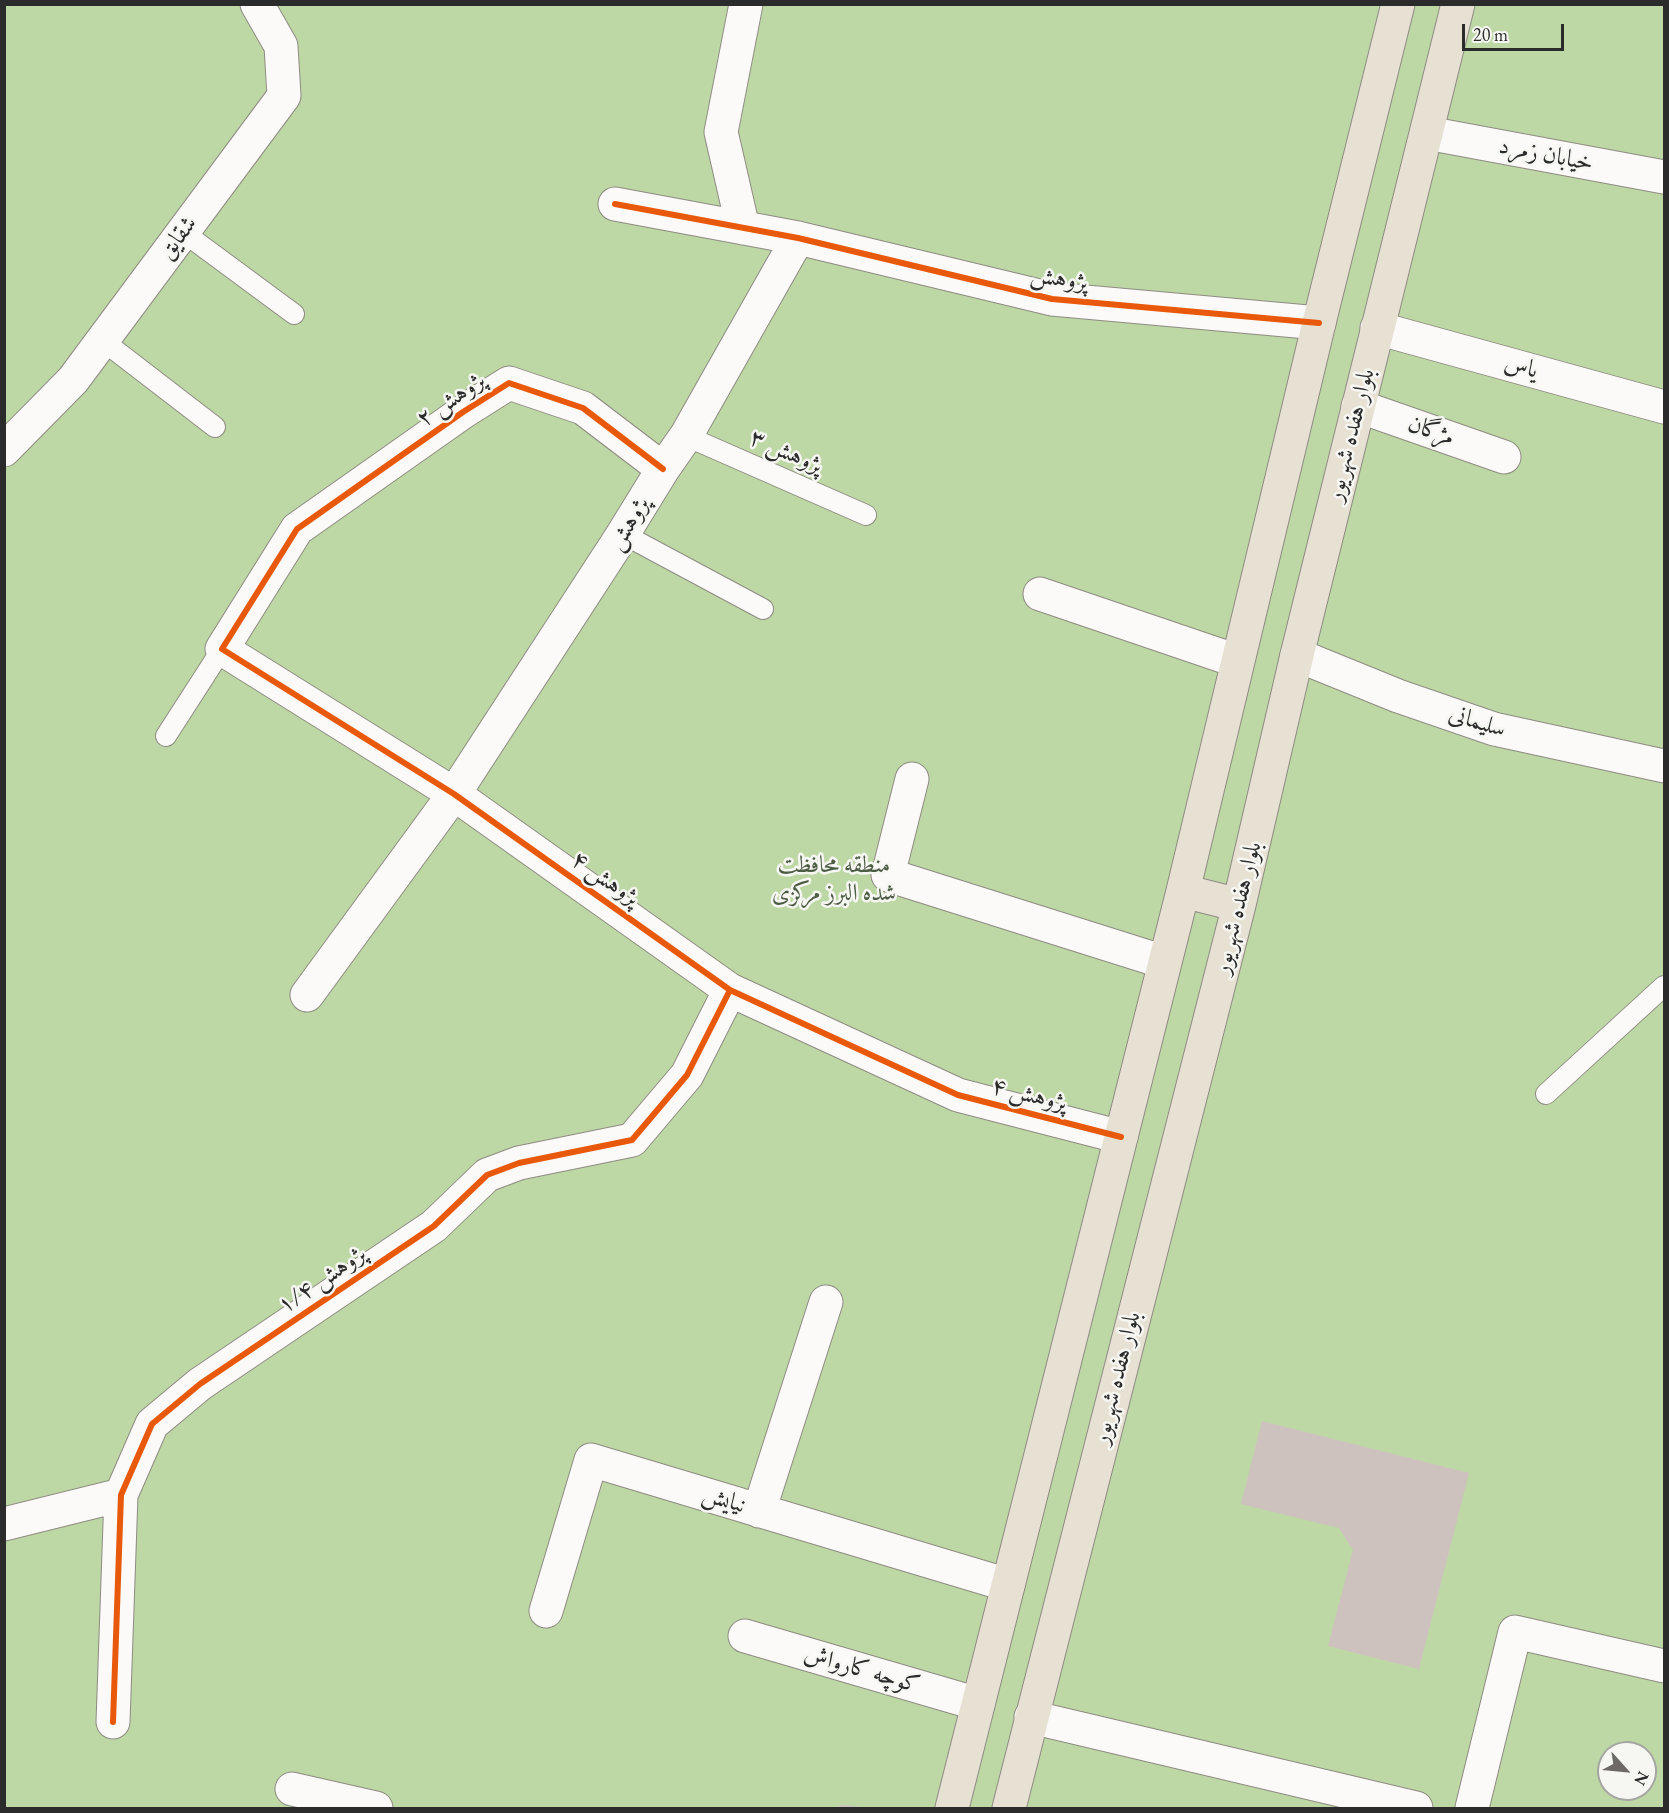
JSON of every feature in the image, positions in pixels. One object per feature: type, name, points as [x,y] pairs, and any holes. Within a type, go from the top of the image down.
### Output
[{"type":"main road","points":[[952,1809],[1183,891],[1398,4]]},
{"type":"main road","name":"بلوار هفده شهریور","points":[[1009,1809],[1239,905],[1297,655],[1458,4]]},
{"type":"main road","points":[[1183,891],[1239,905]]},
{"type":"street","name":"شقایق","points":[[4,450],[72,380],[284,96],[281,46],[257,4]]},
{"type":"street","points":[[743,228],[721,132],[746,4]]},
{"type":"street","name":"خیابان زمرد","points":[[1427,133],[1665,177]]},
{"type":"street","points":[[615,204],[798,238]]},
{"type":"street","name":"پژوهش","points":[[307,995],[454,794],[623,534],[686,436],[798,238],[1052,299],[1319,323]]},
{"type":"street","name":"یاس","points":[[1377,328],[1665,407]]},
{"type":"street","name":"پژوهش ۲","points":[[222,649],[297,530],[463,412],[509,383],[583,408],[663,469]]},
{"type":"street","name":"مژگان","points":[[1358,406],[1504,456]]},
{"type":"street","points":[[1040,594],[1237,661]]},
{"type":"street","name":"پژوهش ۴","points":[[222,649],[454,794],[730,990],[958,1095],[1121,1137]]},
{"type":"street","name":"سلیمانی","points":[[1297,655],[1398,696],[1494,729],[1665,766]]},
{"type":"street","points":[[912,779],[888,875],[1164,962]]},
{"type":"street","name":"پژوهش ۱/۴","points":[[112,1722],[121,1495],[152,1424],[200,1384],[434,1226],[487,1175],[519,1163],[632,1140],[687,1075],[730,990]]},
{"type":"street","points":[[759,1510],[826,1302]]},
{"type":"street","name":"نیایش","points":[[546,1611],[591,1460],[1008,1585]]},
{"type":"street","points":[[4,1524],[121,1495]]},
{"type":"street","points":[[1472,1809],[1515,1632],[1665,1666]]},
{"type":"street","name":"کوچه کارواش","points":[[745,1636],[978,1704]]},
{"type":"street","points":[[1031,1717],[1416,1809]]},
{"type":"street","points":[[292,1789],[376,1809]]},
{"type":"lane","points":[[183,232],[294,314]]},
{"type":"lane","points":[[102,340],[215,427]]},
{"type":"lane","name":"پژوهش ۳","points":[[686,436],[866,515]]},
{"type":"lane","points":[[623,534],[763,609]]},
{"type":"lane","points":[[166,736],[222,649]]},
{"type":"lane","points":[[1546,1094],[1665,986]]},
{"type":"green space","name":"منطقه محافظت شده البرز مرکزی","points":[[5,5],[1664,5],[1664,1808],[5,1808]]},
{"type":"building","points":[[1262,1421],[1469,1473],[1419,1669],[1328,1646],[1353,1550],[1339,1528],[1241,1504]]},
{"type":"building","points":[[843,1805],[861,1807],[861,1808],[834,1808]]},
{"type":"cycle path","points":[[615,204],[798,238],[1052,299],[1319,323]]},
{"type":"cycle path","points":[[663,469],[583,408],[509,383],[463,412],[297,529],[222,649],[454,794],[730,990],[958,1095],[1121,1137]]},
{"type":"cycle path","points":[[113,1722],[121,1495],[152,1424],[200,1384],[434,1226],[487,1175],[519,1163],[632,1140],[687,1075],[730,990]]}]
